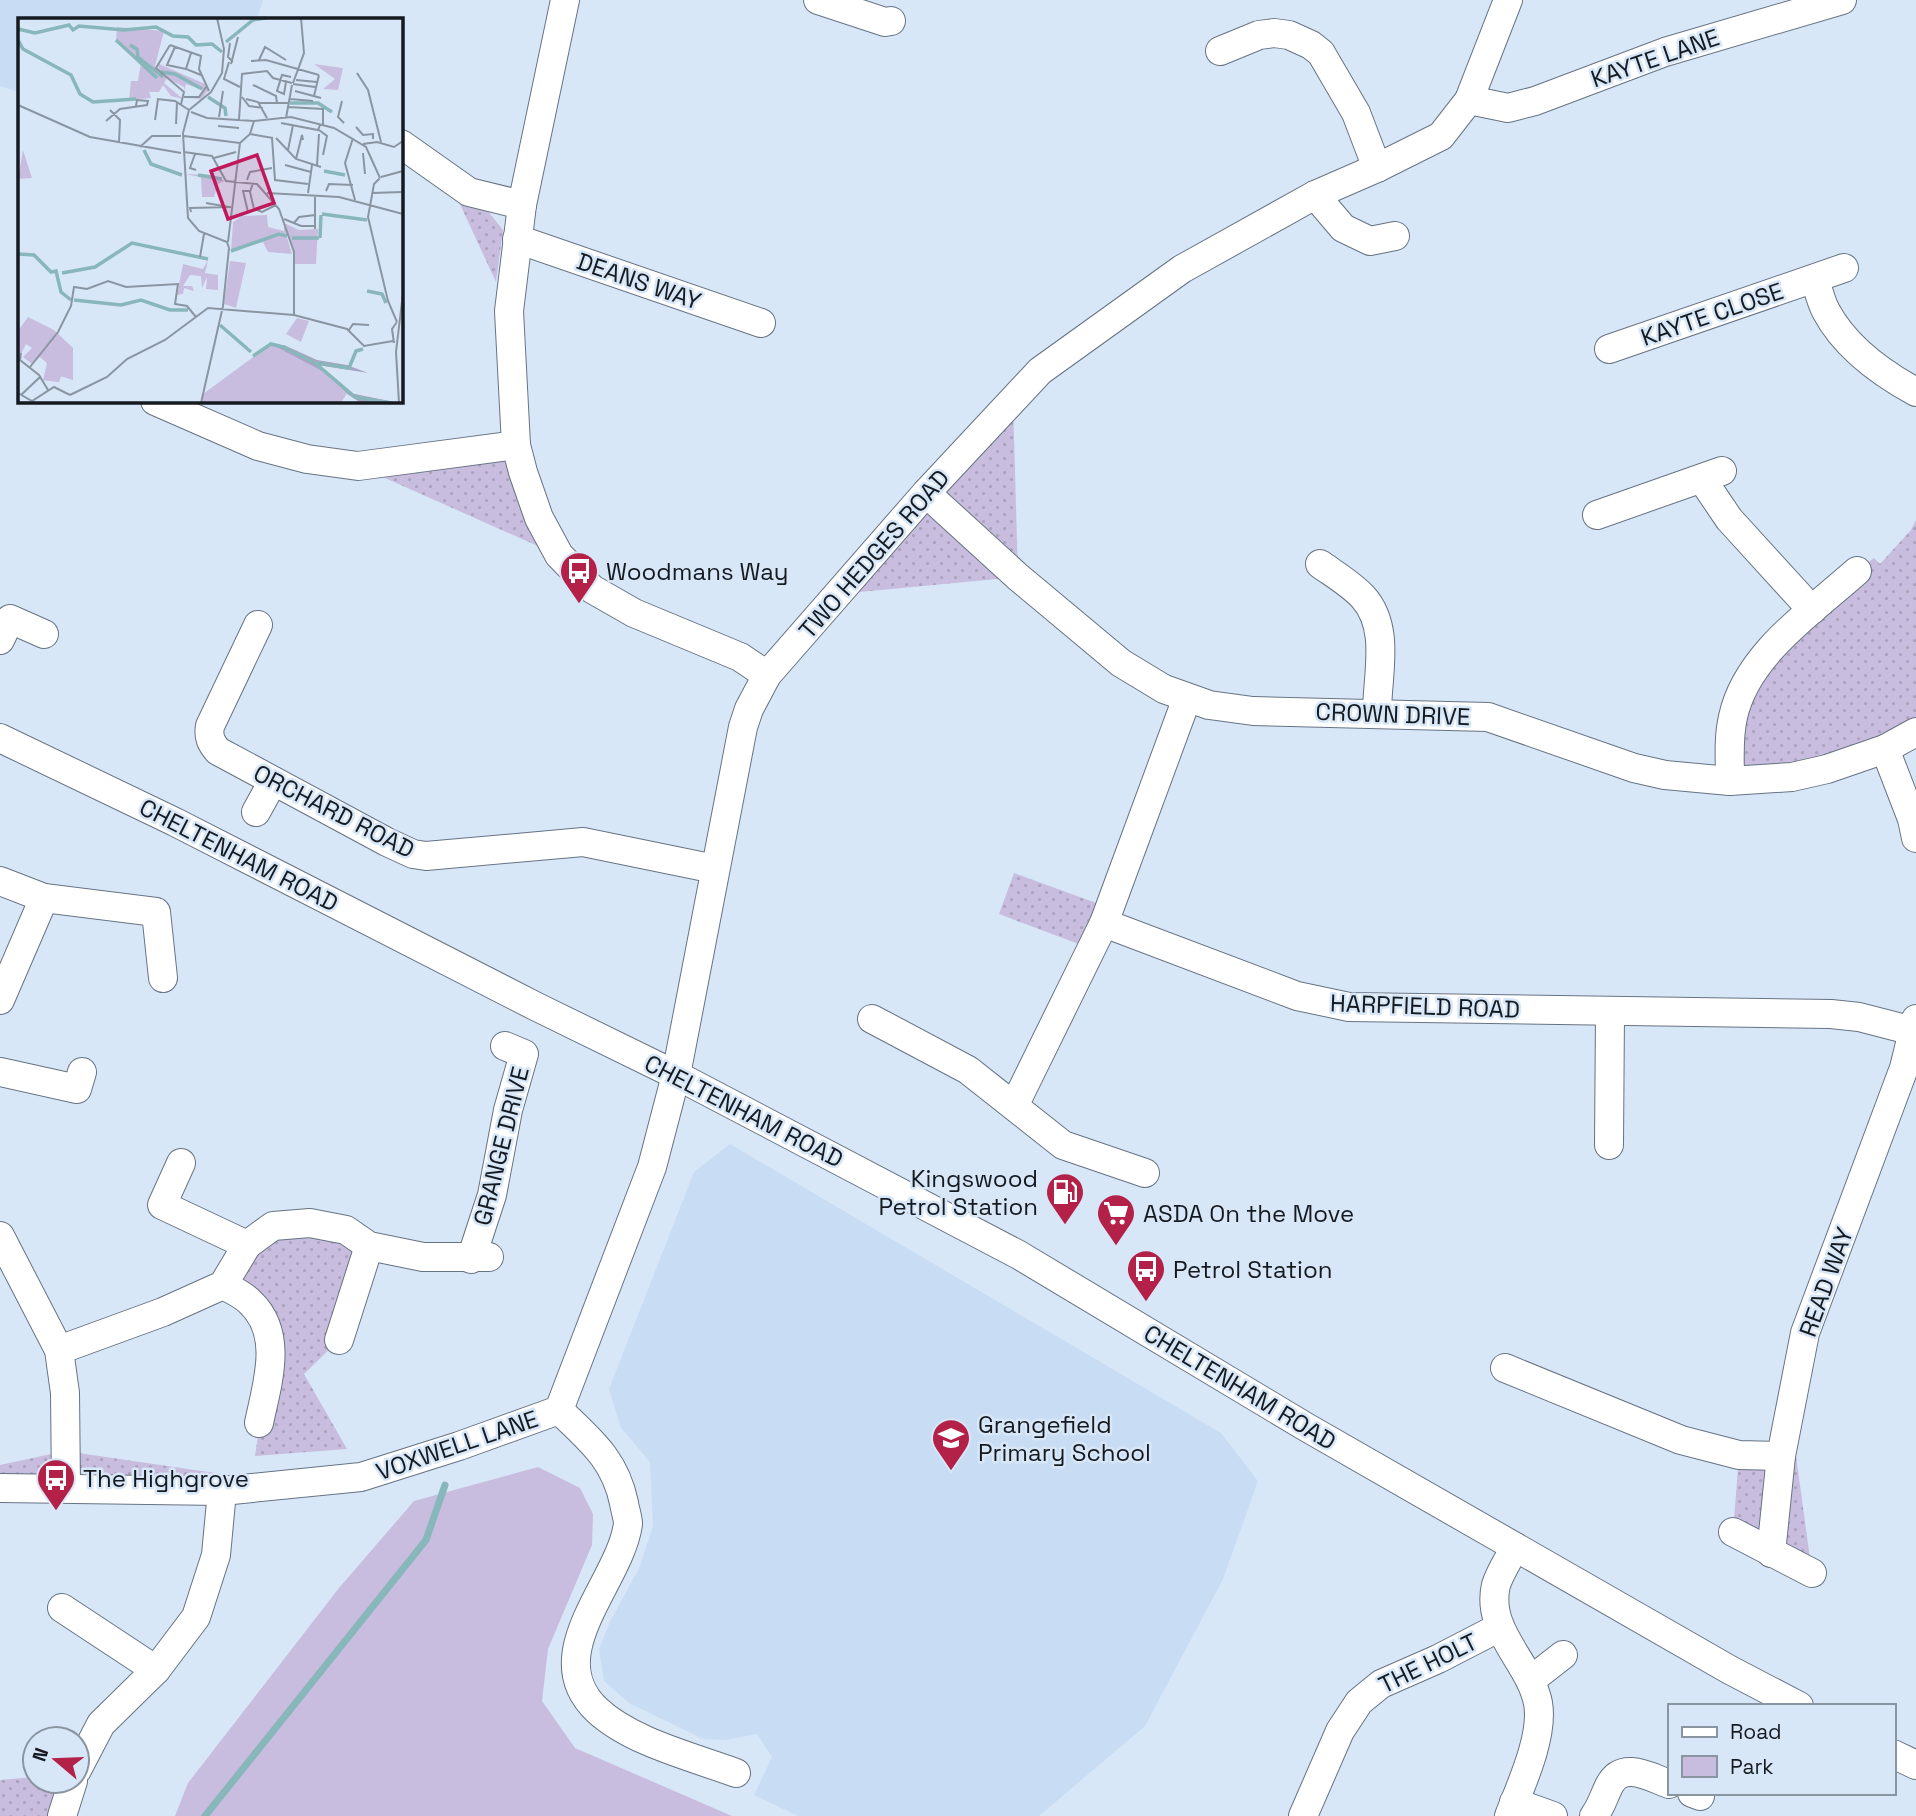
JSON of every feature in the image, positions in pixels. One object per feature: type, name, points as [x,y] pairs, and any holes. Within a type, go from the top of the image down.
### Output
[{"type":"street","points":[[565,0],[522,205],[509,311],[516,445],[523,472],[540,518],[558,555],[592,589],[612,602],[740,657],[767,675]]},
{"type":"street","points":[[818,0],[885,22],[891,21]]},
{"type":"street","name":"TWO HEDGES ROAD","points":[[676,1074],[743,727],[767,675],[926,494],[1040,371],[1182,269],[1315,194],[1377,168],[1441,136],[1469,100],[1508,0]]},
{"type":"street","name":"KAYTE LANE","points":[[1469,100],[1508,108],[1535,101],[1665,52],[1833,1]]},
{"type":"street","points":[[1220,51],[1259,35],[1274,33],[1289,35],[1311,45],[1321,53],[1356,113],[1377,168]]},
{"type":"street","points":[[402,145],[468,192],[522,205]]},
{"type":"street","points":[[1315,194],[1343,228],[1370,241],[1395,236]]},
{"type":"street","name":"DEANS WAY","points":[[517,239],[761,323]]},
{"type":"street","name":"KAYTE CLOSE","points":[[1609,349],[1844,268]]},
{"type":"street","name":"KAYTE CLOSE","points":[[1815,279],[1825,310],[1856,349],[1894,380],[1916,392]]},
{"type":"street","points":[[157,402],[258,446],[307,459],[358,466],[516,445]]},
{"type":"street","points":[[1597,515],[1712,475],[1729,519],[1812,610]]},
{"type":"street","name":"CROWN DRIVE","points":[[926,494],[1018,577],[1121,663],[1164,689],[1209,705],[1253,711],[1488,717],[1634,768],[1676,777],[1730,781],[1792,777],[1827,769],[1885,749],[1916,732]]},
{"type":"street","points":[[1320,564],[1363,597],[1378,625],[1381,650],[1377,713]]},
{"type":"street","points":[[1730,781],[1731,726],[1744,684],[1765,654],[1857,571]]},
{"type":"street","points":[[0,640],[10,619],[44,634]]},
{"type":"street","name":"ORCHARD ROAD","points":[[258,625],[209,733],[218,751],[273,781],[413,855],[440,856],[583,842],[715,869]]},
{"type":"street","points":[[1014,1106],[1104,923],[1187,698]]},
{"type":"street","name":"CHELTENHAM ROAD","points":[[0,737],[676,1074],[1030,1261],[1306,1427],[1730,1670],[1795,1704]]},
{"type":"street","points":[[1885,749],[1912,819],[1916,838]]},
{"type":"street","points":[[256,812],[273,781]]},
{"type":"street","points":[[0,881],[44,898],[156,912],[163,978]]},
{"type":"street","points":[[0,1000],[44,898]]},
{"type":"street","name":"HARPFIELD ROAD","points":[[1104,923],[1271,986],[1324,1003],[1374,1008],[1831,1014],[1914,1025]]},
{"type":"street","points":[[1609,1145],[1610,1012]]},
{"type":"street","points":[[872,1019],[968,1070],[1063,1145],[1145,1173]]},
{"type":"street","name":"READ WAY","points":[[1771,1553],[1781,1456],[1805,1333],[1904,1068],[1914,1025]]},
{"type":"street","name":"GRANGE DRIVE","points":[[223,1285],[247,1245],[273,1226],[310,1223],[346,1230],[369,1246],[423,1257],[480,1258],[508,1110],[524,1054],[505,1046]]},
{"type":"street","points":[[0,1072],[77,1088],[82,1072]]},
{"type":"street","name":"VOXWELL LANE","points":[[0,1488],[222,1491],[361,1477],[559,1410],[652,1167],[676,1074]]},
{"type":"street","points":[[181,1163],[162,1205],[247,1245]]},
{"type":"street","points":[[0,1236],[59,1350],[65,1393],[66,1488]]},
{"type":"street","points":[[340,1340],[369,1246]]},
{"type":"street","points":[[59,1350],[163,1312],[223,1285],[250,1301],[266,1321],[271,1347],[269,1375],[259,1423]]},
{"type":"street","points":[[1505,1368],[1681,1440],[1739,1455],[1781,1456]]},
{"type":"street","points":[[559,1410],[602,1451],[621,1486],[628,1523],[616,1557],[579,1637],[575,1663],[580,1687],[596,1709],[618,1726],[655,1743],[736,1773]]},
{"type":"street","points":[[91,1743],[101,1724],[156,1670],[196,1617],[216,1555],[222,1491]]},
{"type":"street","points":[[1733,1532],[1812,1573]]},
{"type":"street","points":[[1515,1547],[1496,1584],[1496,1606],[1500,1627],[1531,1680],[1539,1706],[1537,1737],[1511,1809],[1553,1816]]},
{"type":"street","points":[[62,1608],[156,1670]]},
{"type":"street","name":"THE HOLT","points":[[1303,1816],[1340,1731],[1359,1703],[1381,1684],[1438,1660],[1500,1627]]},
{"type":"street","points":[[1531,1680],[1563,1655]]},
{"type":"street","points":[[1895,1755],[1916,1765]]},
{"type":"street","points":[[1594,1816],[1612,1781],[1622,1773],[1637,1772],[1668,1784]]},
{"type":"street","points":[[62,1816],[69,1795]]},
{"type":"shaded area","points":[[0,0],[263,0],[257,18],[18,18],[18,92],[0,86]]},
{"type":"shaded area","name":"Grangefield Primary School","points":[[730,1144],[1221,1433],[1258,1481],[1223,1579],[1145,1726],[1039,1816],[798,1816],[754,1795],[772,1757],[757,1734],[725,1740],[703,1739],[629,1703],[604,1681],[599,1649],[639,1568],[653,1526],[650,1462],[621,1428],[609,1389],[694,1172]]},
{"type":"green space","points":[[459,202],[487,210],[503,230],[496,282]]},
{"type":"green space","points":[[1013,400],[1018,577],[839,594]]},
{"type":"green space","points":[[516,445],[558,555],[358,466]]},
{"type":"green space","points":[[1916,520],[1916,732],[1730,781],[1738,698],[1857,571],[1874,558],[1880,564],[1911,530]]},
{"type":"green space","points":[[1014,873],[1110,908],[1092,949],[999,914]]},
{"type":"green space","points":[[273,1226],[369,1246],[339,1340],[304,1374],[347,1449],[255,1456],[271,1347],[223,1285]]},
{"type":"green space","points":[[1790,1412],[1812,1573],[1733,1532],[1739,1455],[1781,1456]]},
{"type":"green space","points":[[65,1451],[291,1484],[0,1498],[0,1465]]},
{"type":"green space","points":[[538,1467],[580,1488],[593,1514],[592,1545],[548,1649],[542,1701],[575,1748],[732,1816],[175,1816],[188,1783],[339,1588],[414,1501]]},
{"type":"green space","points":[[21,1778],[21,1795],[69,1795],[62,1816],[0,1816],[0,1780]]},
{"type":"waterway","points":[[205,1816],[426,1540],[445,1485]]},
{"type":"place","name":"Woodmans Way","points":[[579,605]]},
{"type":"place","name":"Kingswood Petrol Station","points":[[1065,1226]]},
{"type":"place","name":"ASDA On the Move","points":[[1116,1247]]},
{"type":"place","name":"Petrol Station","points":[[1146,1303]]},
{"type":"place","name":"Grangefield Primary School","points":[[951,1472]]},
{"type":"place","name":"The Highgrove","points":[[56,1512]]}]
